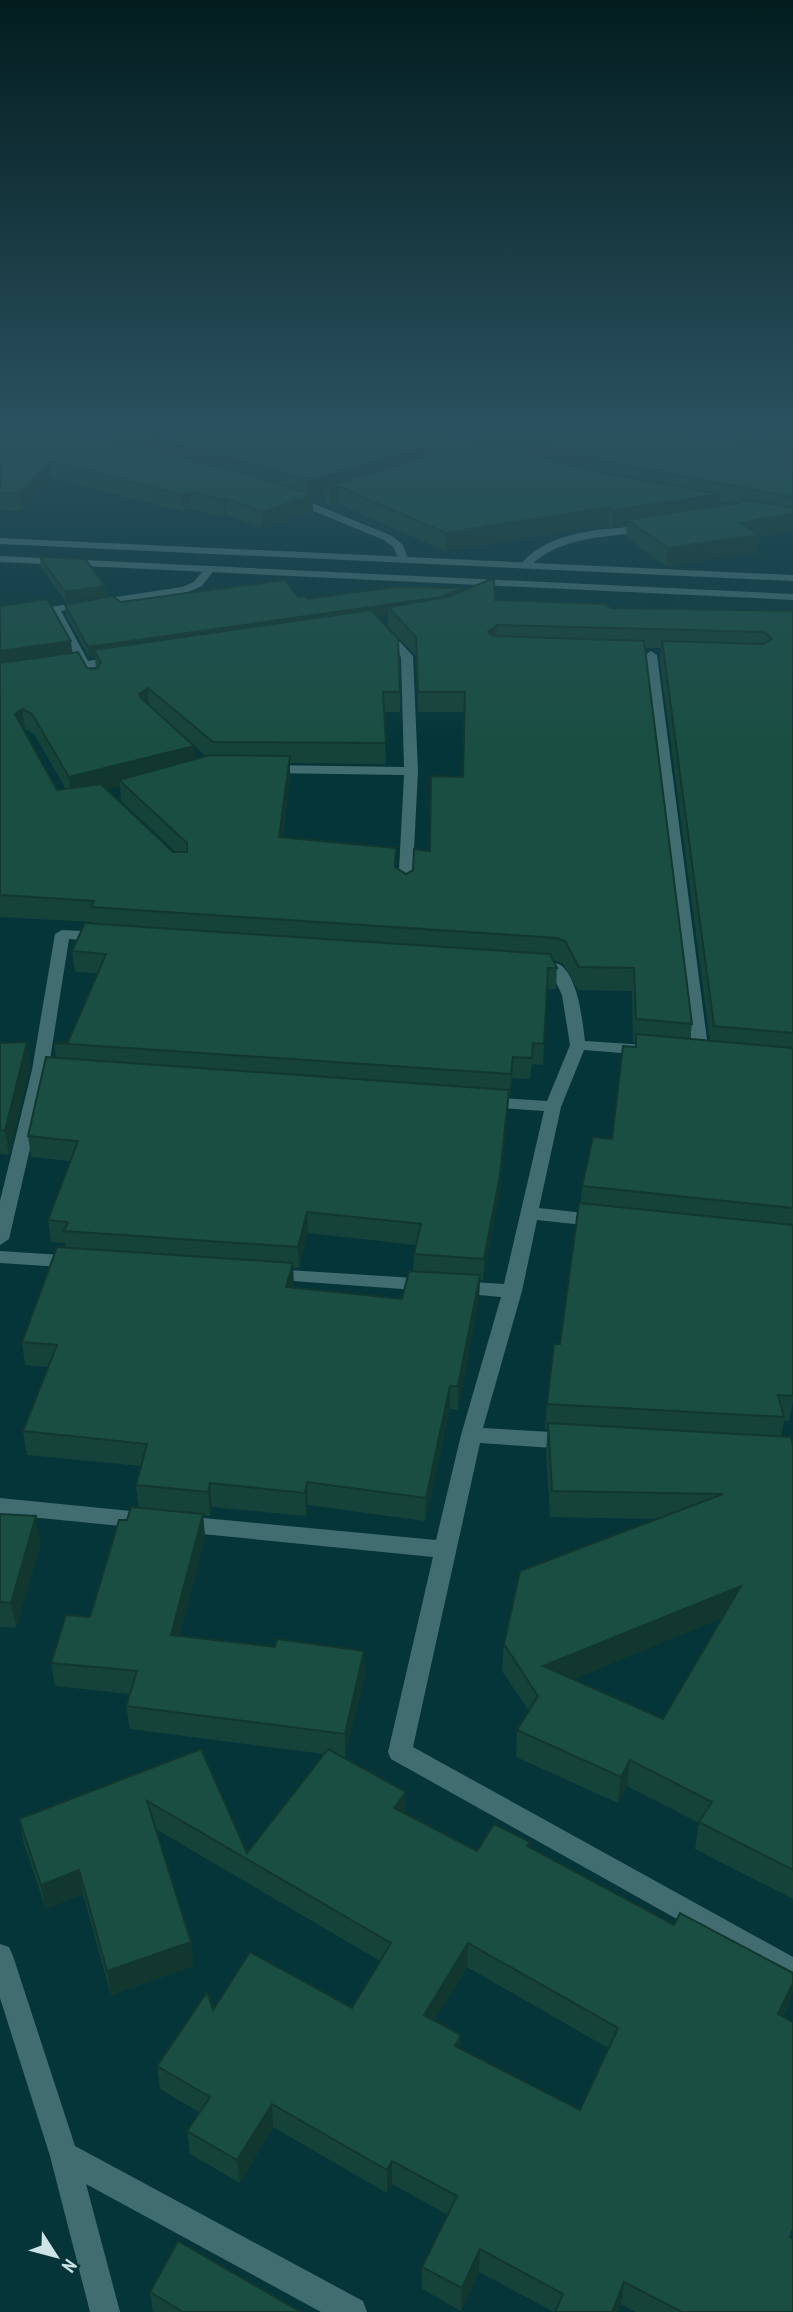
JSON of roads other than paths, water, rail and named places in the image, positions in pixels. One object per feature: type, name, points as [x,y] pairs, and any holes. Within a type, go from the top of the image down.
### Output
[{"type":"street","points":[[367,529],[388,538],[400,547],[403,559]]},
{"type":"street","points":[[525,565],[534,555],[567,540],[639,529]]},
{"type":"street","points":[[0,541],[793,578]]},
{"type":"street","points":[[0,559],[793,597]]},
{"type":"street","points":[[84,664],[54,609],[184,590],[198,584],[210,569]]},
{"type":"street","points":[[484,594],[497,583]]},
{"type":"street","points":[[389,621],[376,623],[407,656],[411,771],[405,889]]},
{"type":"street","points":[[651,655],[701,1055]]},
{"type":"street","points":[[48,670],[124,659]]},
{"type":"street","points":[[250,769],[411,771]]},
{"type":"street","points":[[0,1239],[40,1070],[62,934],[117,938]]},
{"type":"street","points":[[515,965],[556,968],[570,995],[578,1045],[553,1107],[512,1290],[471,1435],[400,1752],[793,1971]]},
{"type":"street","points":[[578,1045],[660,1051]]},
{"type":"street","points":[[40,1070],[82,1073]]},
{"type":"street","points":[[470,1101],[553,1107]]},
{"type":"street","points":[[530,1213],[627,1224]]},
{"type":"street","points":[[0,1256],[97,1263]]},
{"type":"street","points":[[249,1273],[512,1290]]},
{"type":"street","points":[[471,1435],[592,1442]]},
{"type":"street","points":[[0,1506],[447,1550]]},
{"type":"street","points":[[0,1956],[64,2156],[105,2312]]},
{"type":"street","points":[[64,2156],[352,2312]]}]
